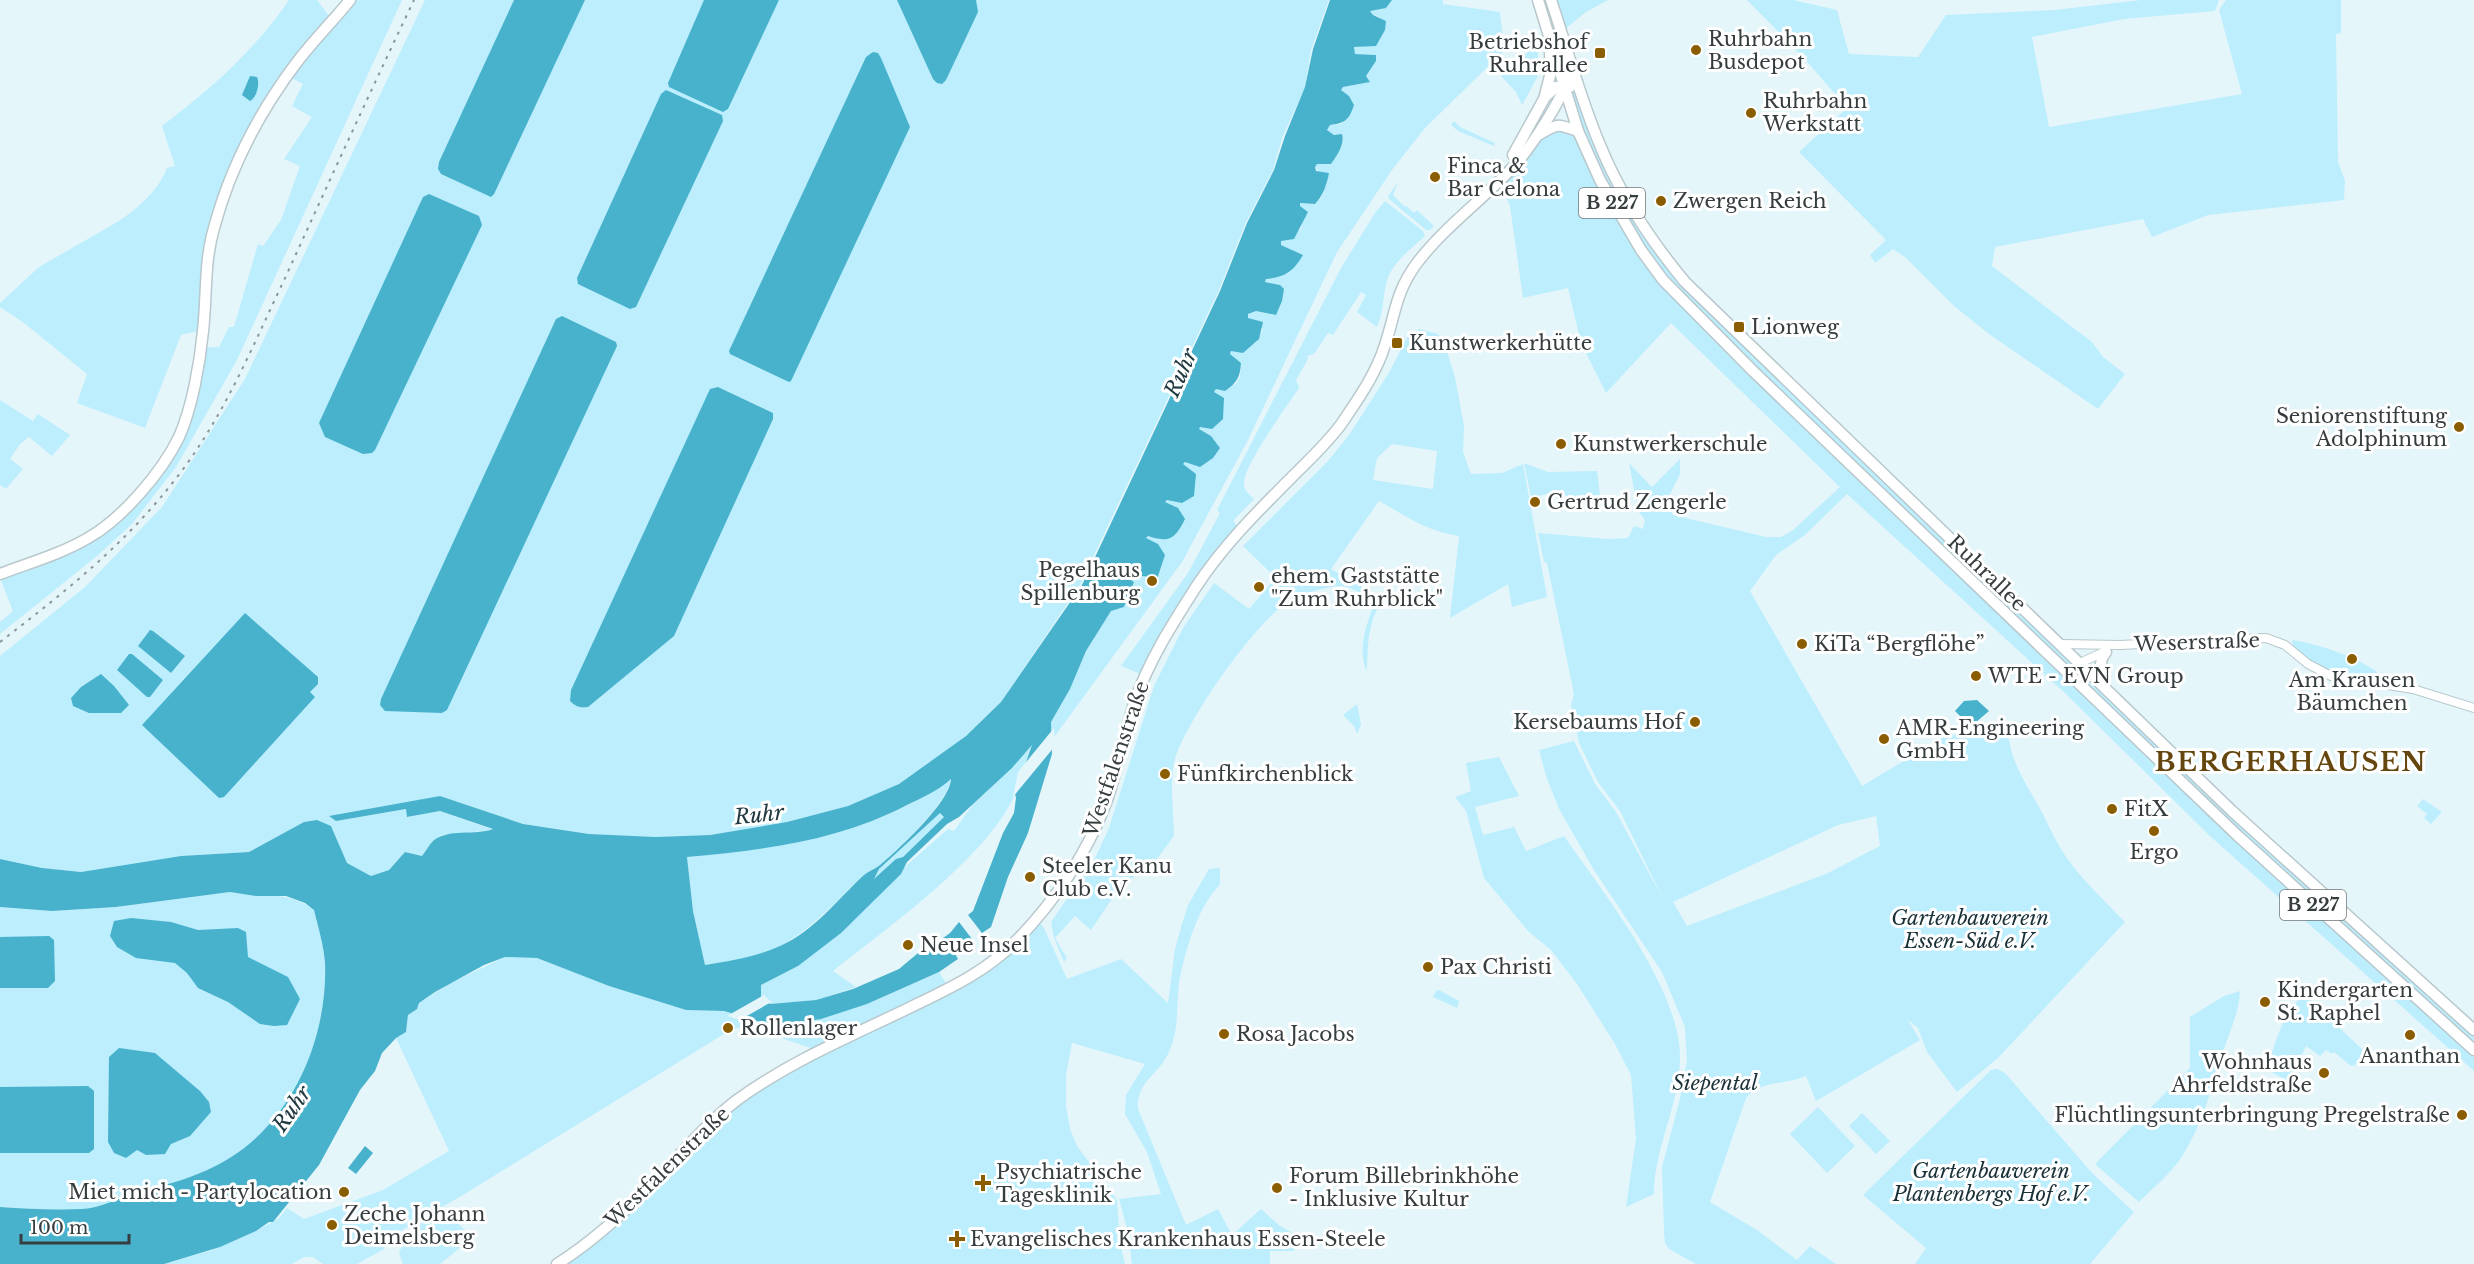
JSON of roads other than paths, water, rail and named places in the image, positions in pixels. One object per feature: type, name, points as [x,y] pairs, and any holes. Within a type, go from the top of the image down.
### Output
[{"type":"main road","points":[[0,574],[64,549],[99,531],[139,492],[174,447],[182,429],[199,359],[208,253],[229,183],[248,141],[287,75],[350,0]]},
{"type":"main road","name":"B 227","points":[[1545,3],[1562,32],[1572,65]]},
{"type":"main road","name":"B 227","points":[[1545,3],[1551,40],[1566,87]]},
{"type":"main road","points":[[1545,97],[1551,72],[1551,40]]},
{"type":"main road","name":"Westfalenstraße","points":[[557,1264],[585,1245],[612,1222],[713,1120],[736,1101],[762,1083],[821,1051],[968,979],[1012,946],[1038,918],[1071,872],[1095,828],[1106,803],[1134,703],[1146,674],[1165,637],[1199,582],[1235,537],[1338,429],[1378,365],[1385,347],[1397,297],[1408,276],[1436,241],[1516,164],[1566,87],[1572,65]]},
{"type":"main road","name":"Ruhrallee","points":[[1572,65],[1599,144],[1622,190],[1653,240],[1685,282],[2232,811],[2474,1030]]},
{"type":"main road","points":[[1545,97],[1556,87],[1566,87],[1583,102]]},
{"type":"main road","name":"Ruhrallee","points":[[1566,87],[1578,131],[1600,180],[1641,250],[1663,280],[1707,326],[2280,876],[2474,1050]]},
{"type":"main road","name":"Westfalenstraße","points":[[1498,181],[1545,97]]},
{"type":"main road","points":[[1534,136],[1540,135],[1552,126],[1562,125],[1578,131]]},
{"type":"main road","points":[[2080,684],[2085,681],[2098,681],[2102,658],[2106,652]]},
{"type":"main road","points":[[2054,659],[2080,663]]},
{"type":"street","name":"Weserstraße","points":[[2061,644],[2120,645],[2266,638],[2285,645],[2316,670],[2331,676],[2400,686],[2474,708]]},
{"type":"street","name":"Weserstraße","points":[[2080,663],[2120,645]]},
{"type":"water","points":[[514,0],[585,0],[491,197],[441,174],[438,169],[439,162]]},
{"type":"water","points":[[704,0],[779,0],[728,109],[723,112],[669,87],[668,83]]},
{"type":"water","points":[[897,0],[976,0],[978,12],[942,84],[933,79]]},
{"type":"water","name":"Ruhr","points":[[1330,0],[1392,0],[1386,8],[1370,11],[1373,15],[1386,21],[1385,30],[1376,46],[1354,47],[1355,54],[1376,55],[1376,61],[1366,76],[1370,82],[1343,87],[1341,90],[1349,96],[1354,105],[1346,120],[1330,125],[1327,130],[1334,135],[1342,134],[1343,138],[1340,150],[1331,164],[1317,164],[1315,167],[1316,171],[1329,173],[1324,190],[1315,204],[1300,203],[1300,206],[1308,212],[1294,239],[1281,241],[1281,245],[1303,255],[1288,273],[1266,279],[1265,282],[1280,285],[1284,289],[1276,315],[1256,311],[1248,314],[1248,318],[1263,322],[1259,339],[1243,353],[1231,351],[1230,354],[1241,363],[1239,376],[1225,391],[1216,389],[1214,392],[1224,398],[1223,419],[1212,429],[1200,427],[1199,429],[1211,436],[1220,448],[1213,458],[1200,467],[1185,462],[1183,464],[1196,474],[1194,496],[1182,503],[1167,500],[1165,502],[1178,508],[1185,519],[1171,538],[1148,536],[1146,538],[1158,544],[1165,555],[1157,579],[1127,575],[1127,578],[1134,582],[1124,607],[1111,611],[1086,651],[1070,689],[1051,722],[1052,754],[1028,833],[1008,877],[991,927],[982,933],[968,915],[973,911],[1003,833],[1014,813],[1015,794],[1032,745],[1012,768],[907,862],[901,874],[841,933],[798,966],[761,985],[761,998],[770,1004],[816,1000],[853,989],[899,969],[924,948],[928,949],[950,933],[959,922],[972,939],[954,952],[958,959],[939,972],[867,1004],[821,1019],[787,1024],[760,1022],[724,1011],[686,1010],[609,986],[537,958],[505,957],[484,965],[435,992],[419,1003],[417,1009],[408,1015],[406,1032],[396,1038],[382,1053],[375,1071],[360,1090],[319,1165],[273,1222],[220,1247],[164,1264],[0,1264],[0,1207],[82,1209],[96,1207],[196,1175],[228,1159],[251,1142],[271,1122],[288,1099],[302,1074],[313,1047],[320,1019],[325,963],[314,910],[305,903],[286,896],[256,896],[230,892],[116,907],[52,911],[0,907],[0,859],[42,868],[81,872],[181,856],[249,852],[304,822],[317,820],[331,826],[347,863],[371,876],[389,870],[405,852],[422,856],[439,837],[493,829],[440,811],[407,817],[406,809],[336,821],[329,816],[440,796],[523,824],[589,834],[656,837],[710,835],[787,822],[848,806],[899,784],[966,736],[1001,702],[1082,585],[1220,291],[1247,223],[1274,170],[1305,87],[1313,49]],"holes":[[[951,779],[942,800],[911,837],[880,865],[864,875],[804,932],[762,953],[705,965],[693,911],[687,857],[772,847],[827,835],[881,817],[930,794]],[[940,813],[944,817],[903,857],[896,859],[874,879],[879,869]]]},
{"type":"water","points":[[873,52],[878,53],[881,58],[910,127],[789,382],[730,354],[729,351],[866,57]]},
{"type":"water","points":[[250,76],[257,77],[258,83],[256,93],[250,101],[242,95]]},
{"type":"water","points":[[666,90],[722,115],[723,121],[636,307],[630,309],[578,284],[577,278],[661,94]]},
{"type":"water","points":[[429,194],[479,216],[482,225],[375,450],[372,453],[363,454],[325,437],[319,423],[423,197]]},
{"type":"water","points":[[562,316],[616,342],[617,346],[447,710],[442,713],[385,711],[380,705],[381,699],[556,319]]},
{"type":"water","points":[[718,387],[773,413],[773,419],[674,636],[588,707],[576,706],[570,701],[571,690],[710,389]]},
{"type":"water","points":[[245,613],[318,677],[318,684],[310,692],[315,697],[224,797],[219,798],[142,725]]},
{"type":"water","points":[[150,630],[185,656],[171,673],[138,646]]},
{"type":"water","points":[[129,654],[132,654],[163,680],[150,697],[147,697],[117,670]]},
{"type":"water","points":[[101,674],[129,705],[121,713],[89,713],[73,706],[71,698],[81,687]]},
{"type":"water","points":[[1977,700],[1989,711],[1975,723],[1966,722],[1955,711],[1964,701]]},
{"type":"water","points":[[131,918],[171,922],[198,930],[238,928],[246,932],[248,957],[288,977],[300,999],[287,1025],[260,1024],[228,1002],[198,988],[187,973],[175,963],[136,958],[117,947],[110,936],[114,921]]},
{"type":"water","points":[[49,936],[54,940],[55,981],[48,988],[0,988],[0,937]]},
{"type":"water","points":[[119,1048],[155,1053],[200,1091],[209,1102],[211,1112],[190,1136],[171,1144],[165,1154],[146,1155],[137,1150],[126,1158],[114,1153],[108,1142],[109,1057]]},
{"type":"water","points":[[88,1086],[94,1091],[94,1149],[89,1153],[0,1153],[0,1087]]},
{"type":"water","points":[[365,1146],[373,1153],[356,1174],[348,1168]]},
{"type":"railway","points":[[0,642],[74,583],[118,543],[161,497],[197,449],[226,401],[251,352],[414,0]]},
{"type":"place","name":"Ruhrbahn Busdepot","points":[[1696,50]]},
{"type":"place","name":"Betriebshof Ruhrallee","points":[[1600,53]]},
{"type":"place","name":"Ruhrbahn Werkstatt","points":[[1751,113]]},
{"type":"place","name":"Finca & Bar Celona","points":[[1435,177]]},
{"type":"place","name":"Zwergen Reich","points":[[1661,201]]},
{"type":"place","name":"Lionweg","points":[[1739,327]]},
{"type":"place","name":"Kunstwerkerhütte","points":[[1397,343]]},
{"type":"place","name":"Seniorenstiftung Adolphinum","points":[[2459,427]]},
{"type":"place","name":"Kunstwerkerschule","points":[[1561,444]]},
{"type":"place","name":"Gertrud Zengerle","points":[[1535,502]]},
{"type":"place","name":"Pegelhaus Spillenburg","points":[[1152,581]]},
{"type":"place","name":"ehem. Gaststätte \"Zum Ruhrblick\"","points":[[1259,587]]},
{"type":"place","name":"KiTa “Bergflöhe”","points":[[1802,644]]},
{"type":"place","name":"Am Krausen Bäumchen","points":[[2352,659]]},
{"type":"place","name":"WTE - EVN Group","points":[[1976,676]]},
{"type":"place","name":"Kersebaums Hof","points":[[1695,722]]},
{"type":"place","name":"AMR-Engineering GmbH","points":[[1884,739]]},
{"type":"place","name":"Fünfkirchenblick","points":[[1165,774]]},
{"type":"place","name":"FitX","points":[[2112,809]]},
{"type":"place","name":"Ergo","points":[[2154,831]]},
{"type":"place","name":"Steeler Kanu Club e.V.","points":[[1030,877]]},
{"type":"place","name":"Neue Insel","points":[[908,945]]},
{"type":"place","name":"Pax Christi","points":[[1428,967]]},
{"type":"place","name":"Kindergarten St. Raphel","points":[[2265,1002]]},
{"type":"place","name":"Rollenlager","points":[[728,1028]]},
{"type":"place","name":"Rosa Jacobs","points":[[1224,1034]]},
{"type":"place","name":"Ananthan","points":[[2410,1035]]},
{"type":"place","name":"Wohnhaus Ahrfeldstraße","points":[[2324,1073]]},
{"type":"place","name":"Flüchtlingsunterbringung Pregelstraße","points":[[2462,1115]]},
{"type":"place","name":"Psychiatrische Tagesklinik","points":[[983,1183]]},
{"type":"place","name":"Forum Billebrinkhöhe - Inklusive Kultur","points":[[1277,1188]]},
{"type":"place","name":"Miet mich - Partylocation","points":[[344,1192]]},
{"type":"place","name":"Zeche Johann Deimelsberg","points":[[332,1225]]},
{"type":"place","name":"Evangelisches Krankenhaus Essen-Steele","points":[[957,1239]]},
{"type":"district","name":"BERGERHAUSEN","points":[[2291,762]]},
{"type":"park label","name":"Gartenbauverein Essen-Süd e.V.","points":[[1970,930]]},
{"type":"park label","name":"Siepental","points":[[1715,1083]]},
{"type":"park label","name":"Gartenbauverein Plantenbergs Hof e.V.","points":[[1991,1182]]}]
